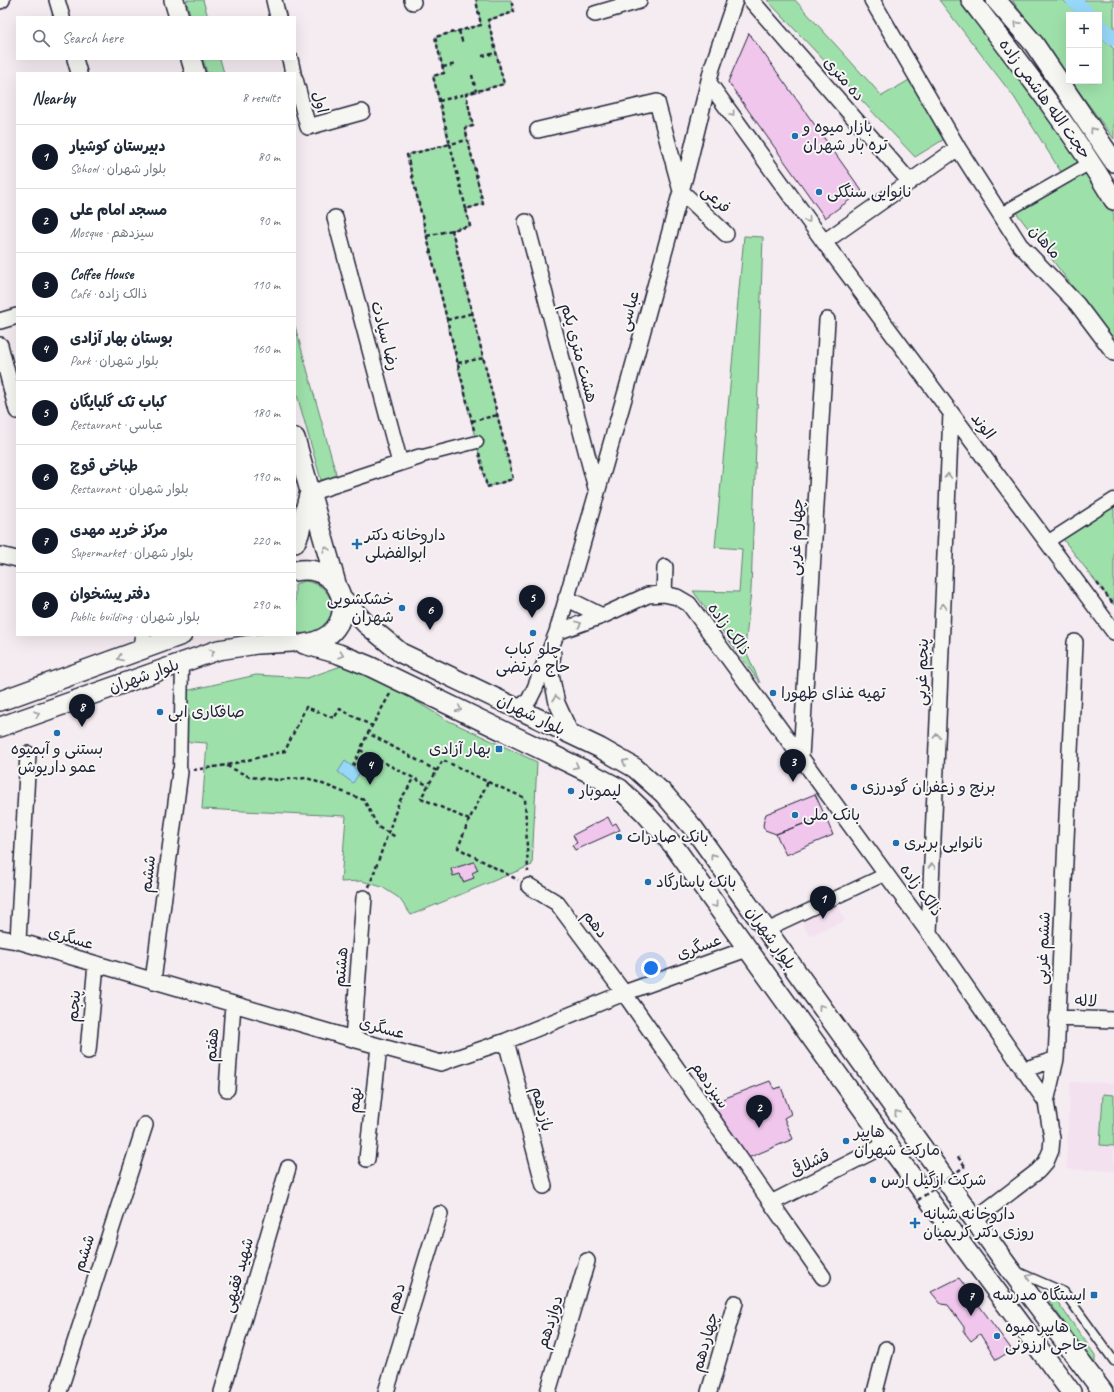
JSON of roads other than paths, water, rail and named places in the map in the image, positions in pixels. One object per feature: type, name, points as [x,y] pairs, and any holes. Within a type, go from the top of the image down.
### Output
[{"type":"street","points":[[57,0],[62,16]]},
{"type":"street","points":[[174,0],[179,16]]},
{"type":"street","points":[[274,0],[278,16]]},
{"type":"street","points":[[595,14],[639,0]]},
{"type":"street","name":"عباسی","points":[[557,632],[681,191],[712,68],[735,0]]},
{"type":"street","name":"ده متری","points":[[751,0],[910,182]]},
{"type":"street","name":"ماهان","points":[[872,0],[958,148],[1020,244],[1077,304],[1114,353]]},
{"type":"street","name":"حجت الله هاشمی زاده","points":[[971,0],[1092,162],[1114,200]]},
{"type":"street","points":[[996,0],[1034,44],[1114,162]]},
{"type":"street","points":[[74,60],[79,72]]},
{"type":"street","points":[[191,60],[195,72]]},
{"type":"street","points":[[290,60],[294,72]]},
{"type":"street","name":"اول","points":[[296,83],[308,127],[362,112]]},
{"type":"street","name":"الوند","points":[[709,83],[824,242],[1114,632]]},
{"type":"street","points":[[538,130],[656,102],[681,191]]},
{"type":"street","points":[[824,242],[958,148]]},
{"type":"street","points":[[1001,214],[1092,162]]},
{"type":"street","name":"فرعی","points":[[681,191],[726,234]]},
{"type":"street","name":"رضا سیادت","points":[[335,218],[400,463]]},
{"type":"street","name":"هشت متری یکم","points":[[526,222],[597,493]]},
{"type":"street","points":[[0,321],[16,316]]},
{"type":"street","name":"چهارم غربی","points":[[801,757],[827,320]]},
{"type":"street","points":[[0,345],[16,407]]},
{"type":"street","name":"پنجم غربی","points":[[929,933],[951,412]]},
{"type":"street","points":[[293,640],[315,643],[326,638],[334,630],[340,620],[343,609],[296,442]]},
{"type":"street","points":[[310,493],[419,457],[477,442]]},
{"type":"street","points":[[296,541],[310,493]]},
{"type":"street","points":[[1047,542],[1114,499]]},
{"type":"street","points":[[0,555],[16,559]]},
{"type":"street","points":[[664,594],[665,567]]},
{"type":"street","name":"بلوار شهران","points":[[296,572],[307,570],[319,572],[329,578],[366,624],[401,653],[600,748],[635,768],[664,794],[694,829],[974,1220],[1103,1392]]},
{"type":"street","name":"ذالک زاده","points":[[557,632],[602,616],[648,596],[664,594],[677,597],[689,604],[929,933],[1046,1102]]},
{"type":"street","points":[[566,598],[602,616]]},
{"type":"street","points":[[518,709],[529,700],[557,632]]},
{"type":"street","points":[[557,632],[550,670],[557,703],[571,734]]},
{"type":"street","name":"بلوار شهران","points":[[0,701],[122,658],[141,642],[176,636]]},
{"type":"street","name":"بلوار شهران","points":[[0,727],[218,650],[293,640],[339,654],[369,666],[620,789],[645,813],[673,845],[887,1144],[1071,1392]]},
{"type":"street","name":"ششم غربی","points":[[974,1220],[1038,1171],[1046,1162],[1050,1150],[1052,1138],[1046,1102],[1056,1059],[1075,642]]},
{"type":"street","points":[[180,772],[182,663]]},
{"type":"street","points":[[18,941],[28,754]]},
{"type":"street","name":"ششم","points":[[153,981],[180,772]]},
{"type":"street","points":[[766,930],[886,874]]},
{"type":"street","name":"دهم","points":[[529,886],[557,903],[624,993]]},
{"type":"street","name":"هشتم","points":[[353,1039],[364,898]]},
{"type":"street","name":"عسگری","points":[[0,938],[18,941],[353,1039],[441,1063],[506,1041],[624,993],[747,949]]},
{"type":"street","name":"پنجم","points":[[88,1051],[96,964]]},
{"type":"street","name":"سیزدهم","points":[[624,993],[823,1277]]},
{"type":"street","name":"هفتم","points":[[227,1089],[233,1004]]},
{"type":"street","name":"لاله","points":[[1058,1018],[1114,1020]]},
{"type":"street","name":"یازدهم","points":[[506,1041],[544,1186]]},
{"type":"street","name":"نهم","points":[[367,1159],[379,1046]]},
{"type":"street","points":[[1023,1070],[1056,1059]]},
{"type":"street","name":"ششم","points":[[58,1392],[145,1125]]},
{"type":"street","name":"قشلاقی","points":[[771,1203],[887,1144]]},
{"type":"street","name":"شهید فقیهی","points":[[222,1392],[288,1168]]},
{"type":"street","name":"دهم","points":[[386,1392],[440,1214]]},
{"type":"street","name":"دوازدهم","points":[[548,1392],[587,1261]]},
{"type":"street","name":"چهاردهم","points":[[709,1392],[735,1303]]},
{"type":"street","points":[[875,1392],[886,1349]]},
{"type":"lane","points":[[1009,1268],[1064,1292],[1114,1361]]},
{"type":"water","points":[[345,761],[360,772],[353,783],[338,772]]},
{"type":"waterway","points":[[1073,0],[1086,12]]},
{"type":"waterway","points":[[1102,28],[1114,39]]},
{"type":"place","name":"بازار میوه و تره بار شهران","points":[[795,136]]},
{"type":"place","name":"نانوایی سنگکی","points":[[819,192]]},
{"type":"place","name":"داروخانه دکتر ابوالفضلی","points":[[357,544]]},
{"type":"place","name":"خشکشویی شهران","points":[[402,608]]},
{"type":"place","name":"کباب تک گلپایگان","points":[[532,618]]},
{"type":"place","name":"طباخی قوچ","points":[[430,630]]},
{"type":"place","name":"چلو کباب حاج مرتضی","points":[[533,633]]},
{"type":"place","name":"تهیه غذای طهورا","points":[[773,693]]},
{"type":"place","name":"صافکاری ابی","points":[[160,712]]},
{"type":"place","name":"دفتر پیشخوان","points":[[82,727]]},
{"type":"place","name":"بستنی و آبمیوه عمو داریوش","points":[[57,733]]},
{"type":"place","name":"بهار آزادی","points":[[499,749]]},
{"type":"place","name":"Coffee House","points":[[793,782]]},
{"type":"place","name":"بوستان بهار آزادی","points":[[370,785]]},
{"type":"place","name":"برنج و زعفران گودرزی","points":[[854,787]]},
{"type":"place","name":"لیموبار","points":[[571,791]]},
{"type":"place","name":"بانک ملی","points":[[795,815]]},
{"type":"place","name":"بانک صادرات","points":[[619,837]]},
{"type":"place","name":"نانوایی بربری","points":[[896,843]]},
{"type":"place","name":"بانک پاسارگاد","points":[[648,882]]},
{"type":"place","name":"دبیرستان کوشیار","points":[[823,919]]},
{"type":"place","name":"مسجد امام علی","points":[[759,1128]]},
{"type":"place","name":"هایپر مارکت شهران","points":[[846,1141]]},
{"type":"place","name":"شرکت ازگیل ارس","points":[[873,1180]]},
{"type":"place","name":"داروخانه شبانه روزی دکتر کریمیان","points":[[915,1223]]},
{"type":"place","name":"ایستگاه مدرسه","points":[[1094,1295]]},
{"type":"place","name":"مرکز خرید مهدی","points":[[971,1316]]},
{"type":"place","name":"هایپر میوه حاجی ارزونی","points":[[997,1336]]}]
